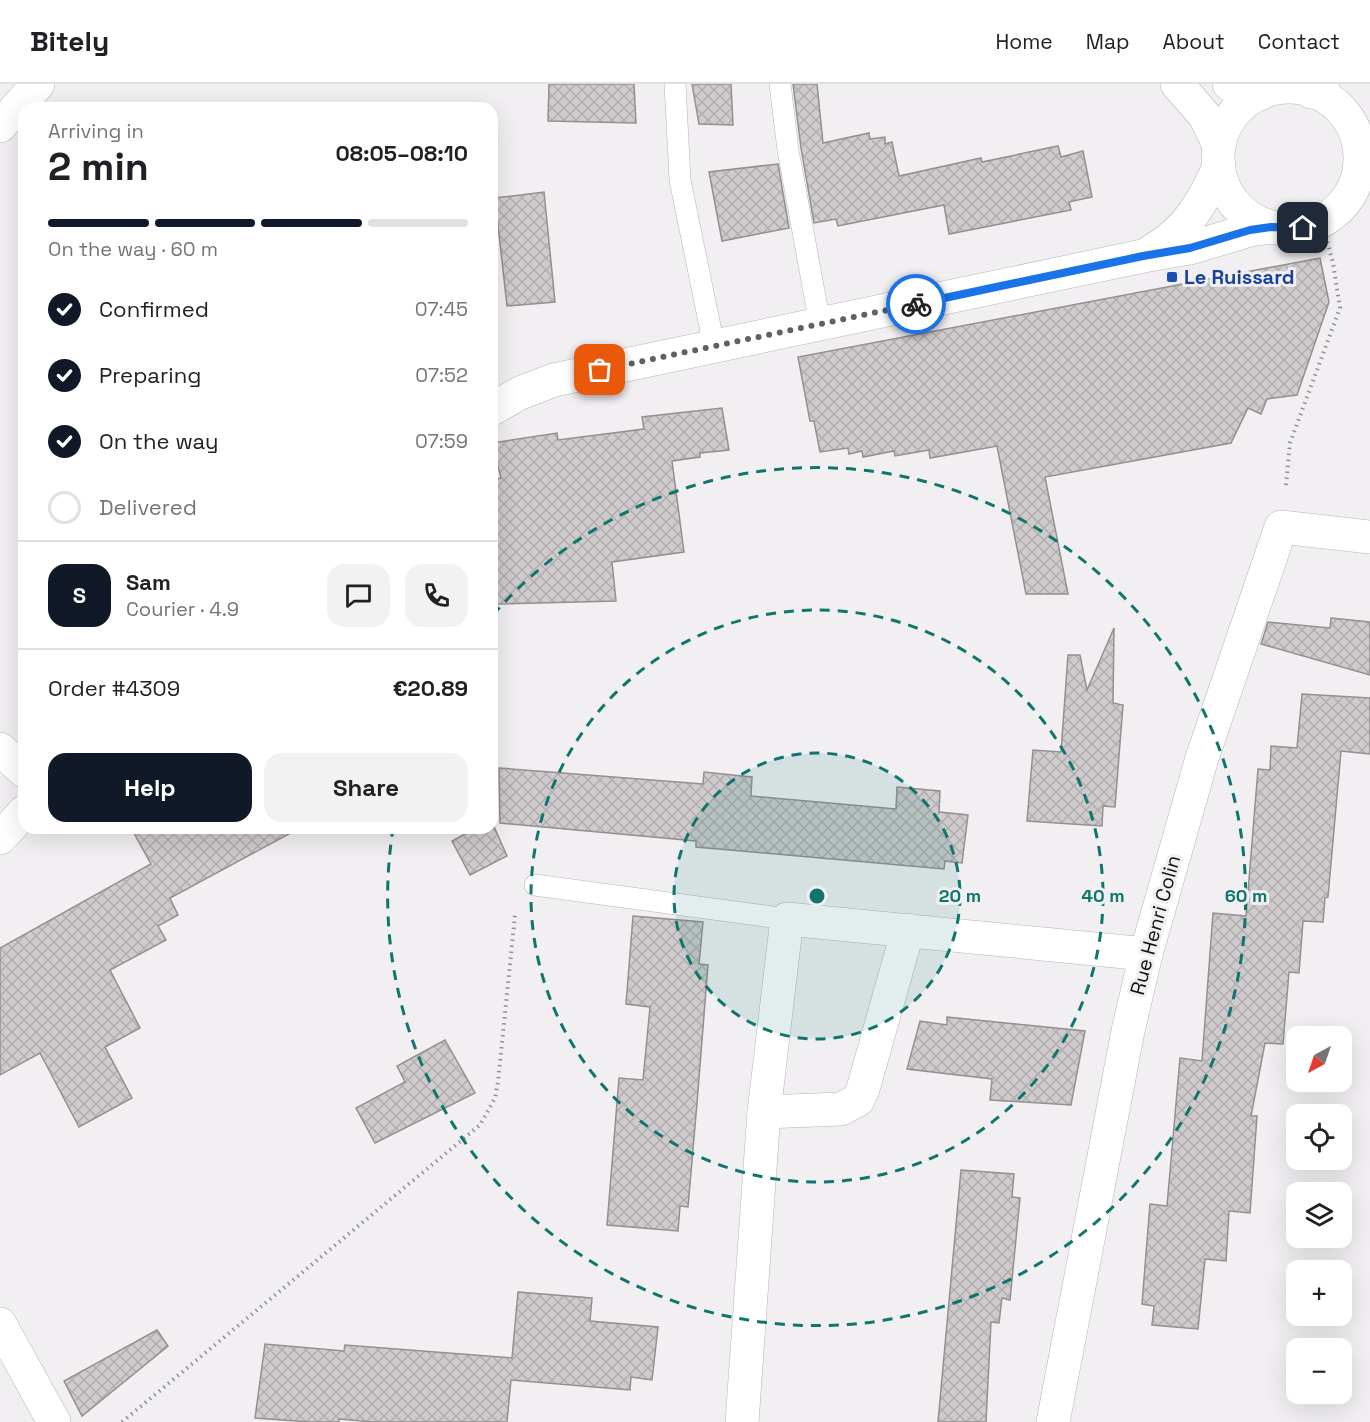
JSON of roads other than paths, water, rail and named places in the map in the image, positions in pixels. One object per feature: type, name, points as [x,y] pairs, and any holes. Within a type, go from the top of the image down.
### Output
[{"type":"street","points":[[22,102],[38,84]]},
{"type":"street","points":[[1178,84],[1205,116],[1219,156],[1225,187],[1236,205],[1252,218],[1271,227]]},
{"type":"street","points":[[1229,84],[1238,89],[1260,94]]},
{"type":"street","points":[[498,406],[520,393],[554,380],[1190,248],[1250,230],[1271,227],[1303,228],[1322,221],[1361,196],[1357,137],[1347,117],[1317,88],[1280,88],[1260,94],[1237,110],[1226,126],[1219,156],[1204,199],[1186,225],[1162,245],[1143,256]]},
{"type":"street","points":[[0,126],[18,106]]},
{"type":"street","name":"Rue Henri Colin","points":[[1053,1422],[1128,1031],[1146,954],[1202,758],[1281,527],[1370,537]]},
{"type":"street","points":[[0,749],[18,766]]},
{"type":"street","points":[[0,838],[18,818]]},
{"type":"street","points":[[742,1422],[764,1112],[787,919],[1146,954]]},
{"type":"street","points":[[764,1112],[841,1109],[858,1100],[908,930]]},
{"type":"street","points":[[0,1324],[54,1422]]},
{"type":"lane","points":[[675,84],[681,180],[714,346]]},
{"type":"lane","points":[[780,84],[788,150],[820,324]]},
{"type":"lane","points":[[535,885],[787,919]]},
{"type":"place","name":"Le Ruissard","points":[[1172,277]]}]
